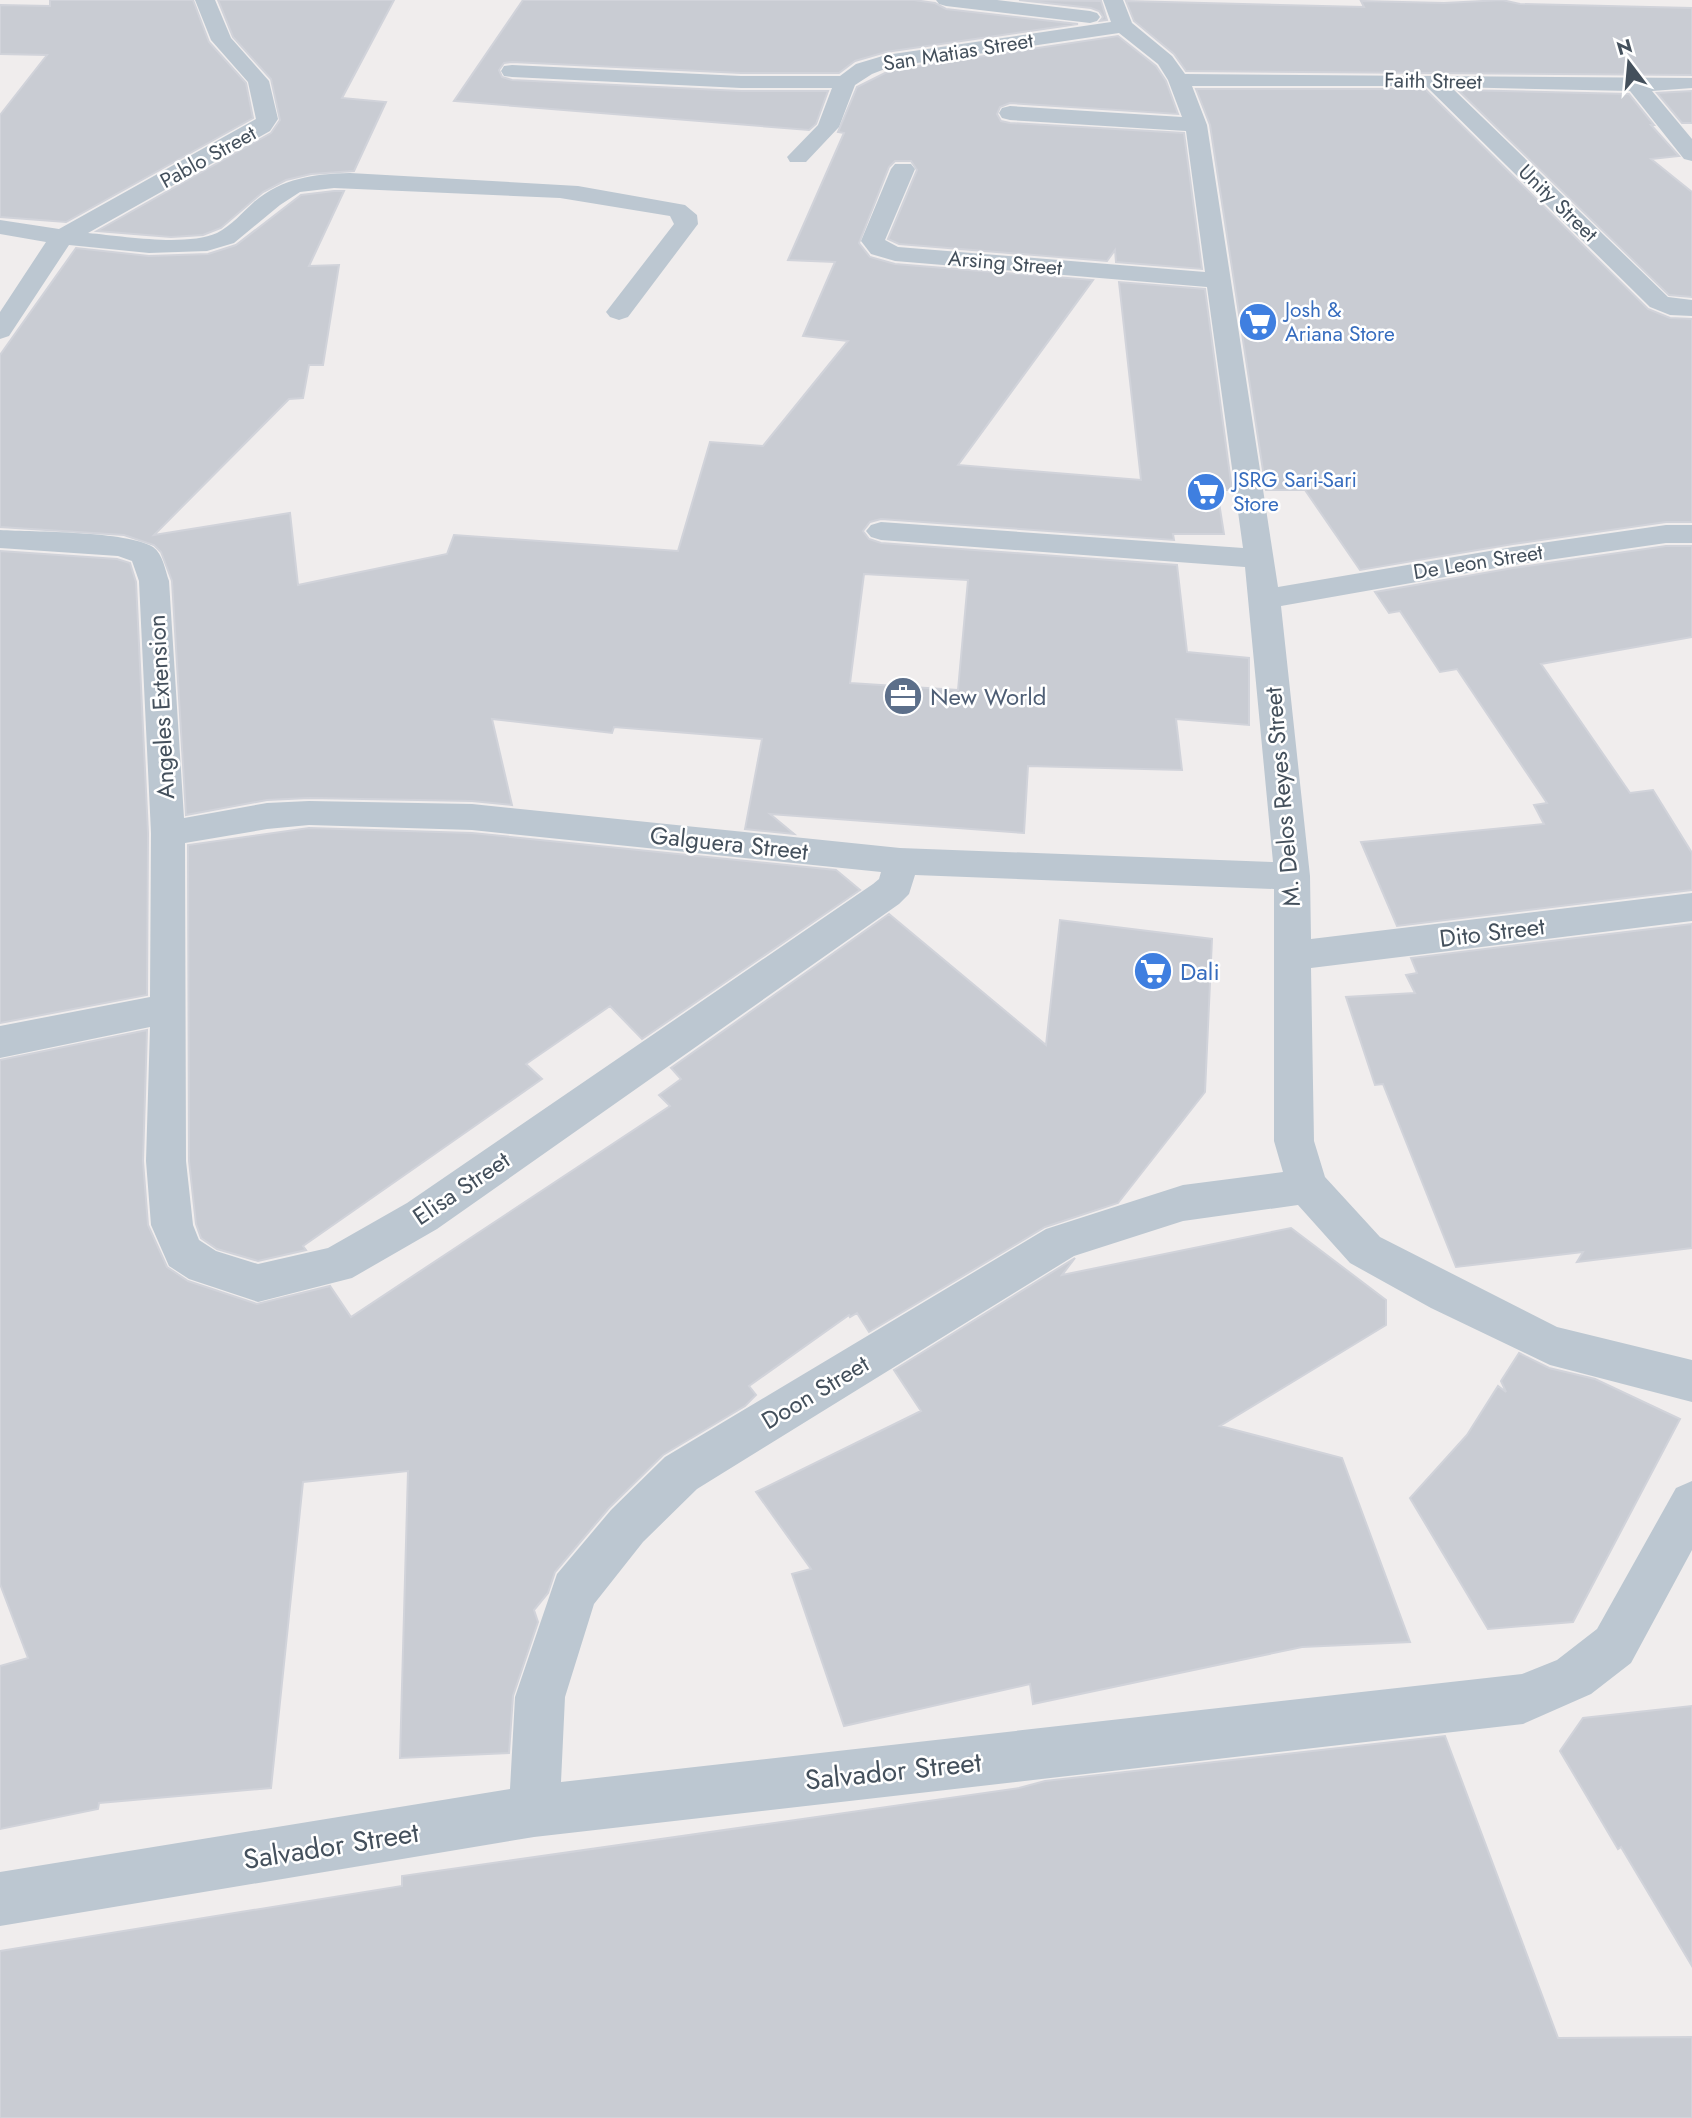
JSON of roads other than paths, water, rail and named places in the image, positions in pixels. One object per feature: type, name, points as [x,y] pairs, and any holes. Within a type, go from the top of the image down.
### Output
[{"type":"street","name":"Pablo Street","points":[[61,238],[262,126],[267,119],[258,81],[221,40],[205,0]]},
{"type":"street","points":[[946,0],[1119,15]]},
{"type":"street","name":"M. Delos Reyes Street","points":[[1119,15],[1165,60],[1179,80],[1196,125],[1265,599],[1292,876],[1294,1141],[1307,1186],[1365,1250],[1446,1294],[1550,1345],[1692,1381]]},
{"type":"street","name":"San Matias Street","points":[[845,82],[864,69],[886,61],[1119,15]]},
{"type":"street","points":[[512,71],[741,82],[845,82],[828,127],[799,157]]},
{"type":"street","name":"Faith Street","points":[[1179,80],[1432,80],[1636,85],[1687,83]]},
{"type":"street","name":"Unity Street","points":[[1432,80],[1659,302],[1670,307],[1692,308]]},
{"type":"street","points":[[1636,85],[1692,154]]},
{"type":"street","points":[[1010,113],[1196,125]]},
{"type":"street","name":"Arsing Street","points":[[903,169],[873,241],[880,249],[895,254],[1220,281]]},
{"type":"street","points":[[0,227],[61,238],[182,246],[206,245],[225,238],[282,192],[299,184],[322,181],[578,193],[677,210],[685,215],[686,224],[619,312]]},
{"type":"street","points":[[0,331],[61,238]]},
{"type":"street","points":[[881,531],[1260,559]]},
{"type":"street","name":"De Leon Street","points":[[1265,599],[1513,556],[1666,534],[1692,534]]},
{"type":"street","name":"Angeles Extension","points":[[0,539],[118,547],[140,552],[146,557],[154,581],[168,833],[169,1008]]},
{"type":"street","name":"Galguera Street","points":[[168,833],[267,816],[299,814],[472,817],[900,861],[1292,876]]},
{"type":"street","name":"Elisa Street","points":[[169,1008],[166,1161],[172,1225],[184,1253],[204,1266],[258,1283],[337,1265],[422,1216],[886,894],[896,885],[900,861]]},
{"type":"street","name":"Dito Street","points":[[1291,956],[1692,907]]},
{"type":"street","points":[[0,1042],[169,1008]]},
{"type":"street","name":"Doon Street","points":[[534,1811],[540,1697],[574,1591],[627,1526],[681,1473],[1061,1242],[1183,1203],[1307,1186]]},
{"type":"street","name":"Salvador Street","points":[[0,1899],[534,1811],[1523,1699],[1574,1678],[1614,1646],[1692,1504]]},
{"type":"place","name":"Josh & Ariana Store","points":[[1258,322]]},
{"type":"place","name":"JSRG Sari-Sari Store","points":[[1206,492]]},
{"type":"place","name":"New World","points":[[903,696]]},
{"type":"place","name":"Dali","points":[[1153,971]]}]
